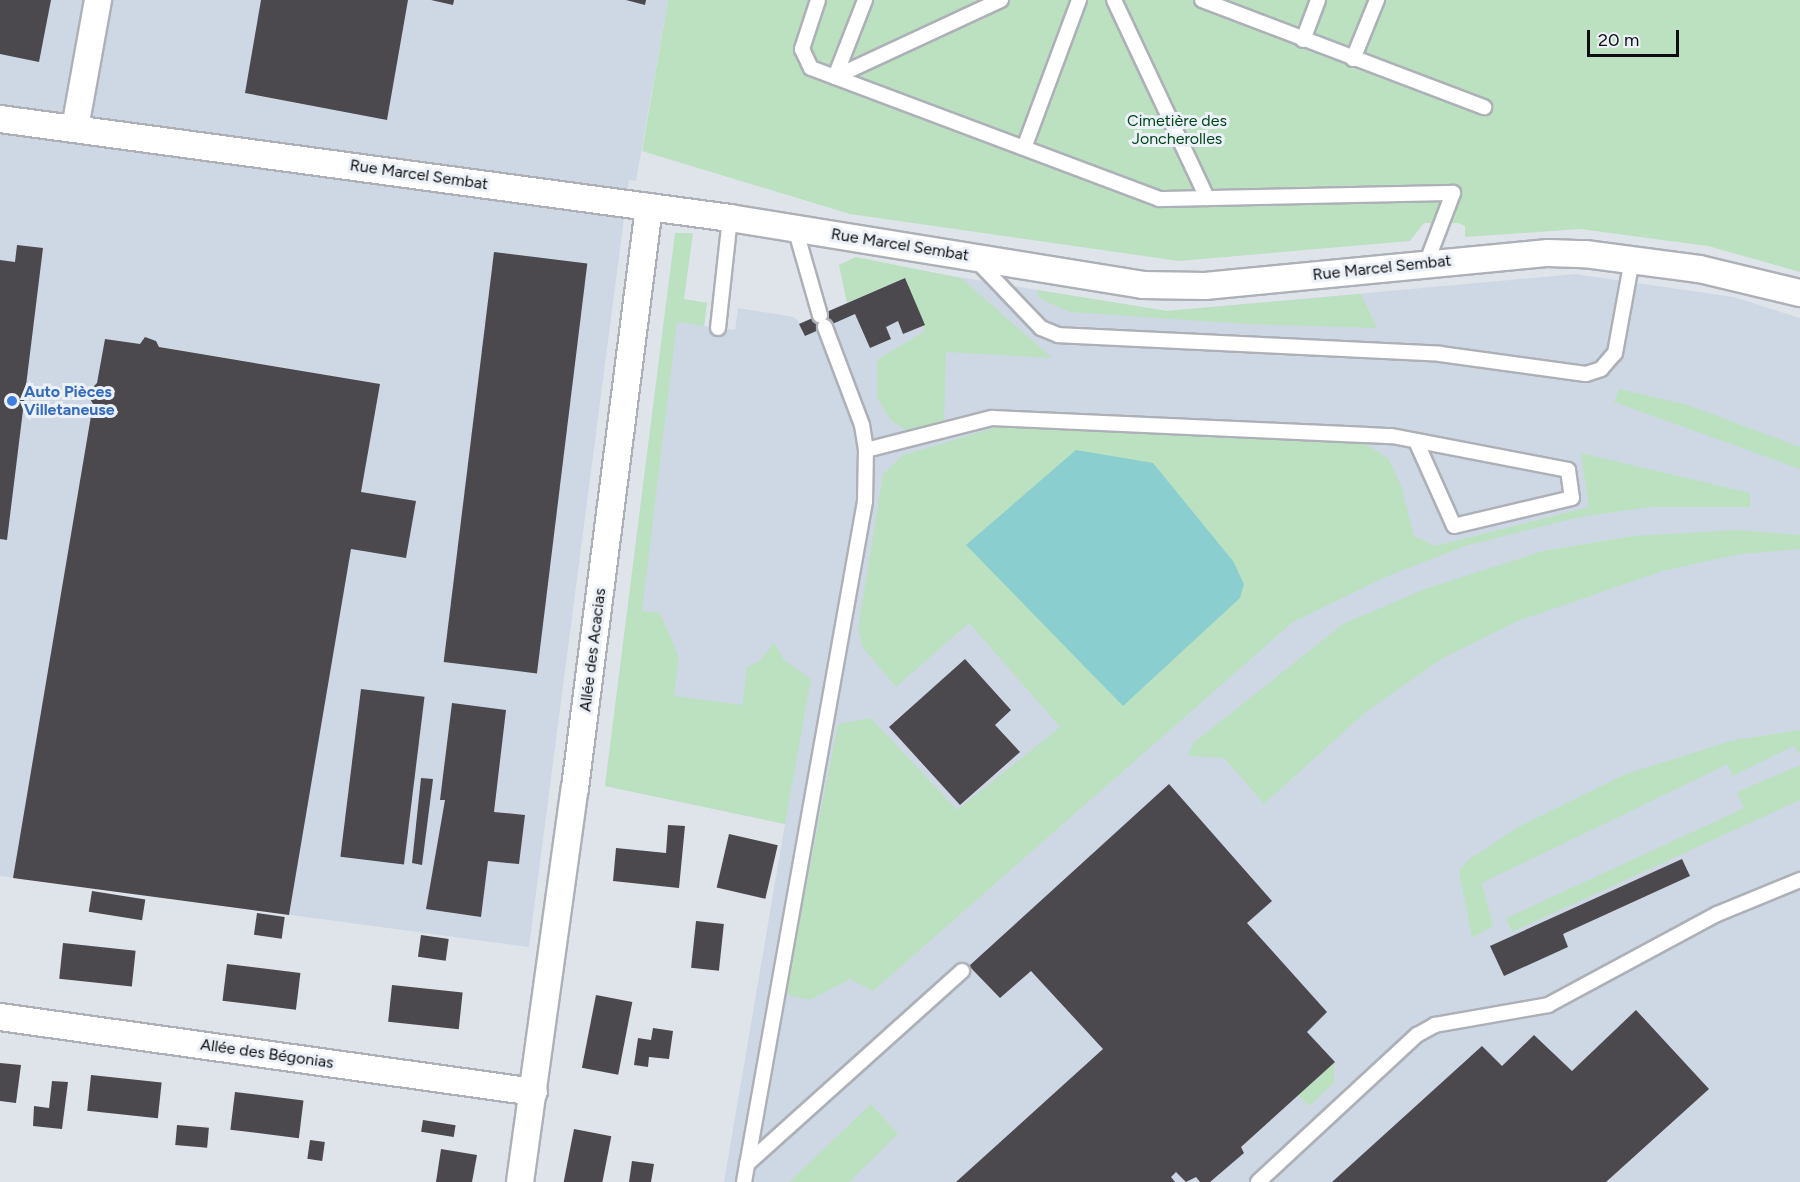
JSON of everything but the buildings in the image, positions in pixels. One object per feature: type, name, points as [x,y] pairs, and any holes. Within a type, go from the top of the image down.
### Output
[{"type":"street","points":[[75,128],[98,0]]},
{"type":"street","name":"Rue Marcel Sembat","points":[[0,119],[730,218],[1143,285],[1175,286],[1548,253],[1632,259],[1699,269],[1800,293]]},
{"type":"street","name":"Allée des Acacias","points":[[520,1182],[558,916],[649,207]]},
{"type":"street","name":"Allée des Bégonias","points":[[0,1017],[534,1092]]},
{"type":"lane","points":[[818,0],[805,34],[803,57],[811,68],[1159,199],[1453,193],[1426,264]]},
{"type":"lane","points":[[835,77],[865,0]]},
{"type":"lane","points":[[835,77],[1001,0]]},
{"type":"lane","points":[[1024,147],[1079,0]]},
{"type":"lane","points":[[1114,0],[1207,198]]},
{"type":"lane","points":[[1202,0],[1484,107]]},
{"type":"lane","points":[[1303,40],[1318,0]]},
{"type":"lane","points":[[1353,59],[1377,0]]},
{"type":"lane","points":[[718,328],[730,218]]},
{"type":"lane","points":[[744,1182],[865,501],[866,450],[854,395],[823,321],[795,228]]},
{"type":"lane","points":[[973,257],[1041,328],[1058,335],[1448,354],[1574,374],[1594,373],[1616,353],[1632,259]]},
{"type":"lane","points":[[866,450],[992,418],[1392,436],[1568,470],[1572,498],[1454,526],[1416,441]]},
{"type":"lane","points":[[1258,1182],[1417,1035],[1435,1024],[1548,1005],[1717,914],[1800,880]]},
{"type":"lane","points":[[747,1164],[962,971]]},
{"type":"shaded area","points":[[0,0],[668,0],[636,181],[629,180],[529,947],[0,876]]},
{"type":"shaded area","points":[[921,271],[1167,311],[1575,274],[1734,297],[1800,318],[1800,1182],[724,1182],[785,824],[605,786],[667,298],[707,303],[704,326],[735,330],[738,308],[794,317],[800,323]]},
{"type":"green space","name":"Cimetière des Joncherolles","points":[[668,0],[1800,0],[1800,272],[1708,246],[1580,229],[1465,237],[1465,226],[1458,223],[1424,223],[1410,241],[1179,261],[850,214],[642,151]]},
{"type":"green space","points":[[675,233],[693,233],[684,299],[707,303],[704,326],[677,322],[642,611],[660,613],[679,657],[674,696],[742,705],[747,667],[761,660],[774,642],[784,660],[811,679],[785,824],[605,786]]},
{"type":"green space","points":[[856,257],[961,278],[1052,358],[946,352],[944,422],[910,432],[891,421],[877,398],[877,360],[925,331],[904,278],[847,303],[839,265]]},
{"type":"green space","points":[[1037,290],[1167,311],[1361,294],[1377,328],[1247,324],[1069,312],[1039,298]]},
{"type":"green space","points":[[1619,389],[1688,405],[1800,447],[1800,469],[1614,402]]},
{"type":"green space","points":[[1004,425],[1359,440],[1388,458],[1401,485],[1414,536],[1435,546],[1589,507],[1581,453],[1750,493],[1750,507],[1651,507],[1580,517],[1465,546],[1388,576],[1293,622],[873,991],[850,979],[810,1000],[785,994],[838,724],[871,718],[957,810],[1060,727],[969,623],[896,687],[863,648],[858,629],[883,474],[903,455]]},
{"type":"green space","points":[[1737,530],[1800,535],[1800,549],[1740,554],[1663,571],[1520,620],[1443,658],[1367,711],[1264,804],[1224,758],[1188,756],[1192,744],[1343,624],[1425,589],[1543,551],[1633,536]]},
{"type":"green space","points":[[1800,730],[1800,755],[1794,746],[1732,776],[1728,764],[1482,883],[1493,926],[1472,938],[1459,871],[1467,861],[1518,827],[1623,775],[1734,740]]},
{"type":"green space","points":[[1800,765],[1800,800],[1512,932],[1506,918],[1744,808],[1737,792]]},
{"type":"green space","points":[[1334,1061],[1334,1083],[1309,1106],[1297,1094]]},
{"type":"green space","points":[[871,1104],[898,1134],[849,1182],[789,1182]]},
{"type":"water","points":[[1076,450],[1153,463],[1233,561],[1244,584],[1240,598],[1123,706],[966,545]]},
{"type":"place","name":"Auto Pièces Villetaneuse","points":[[12,401]]}]
